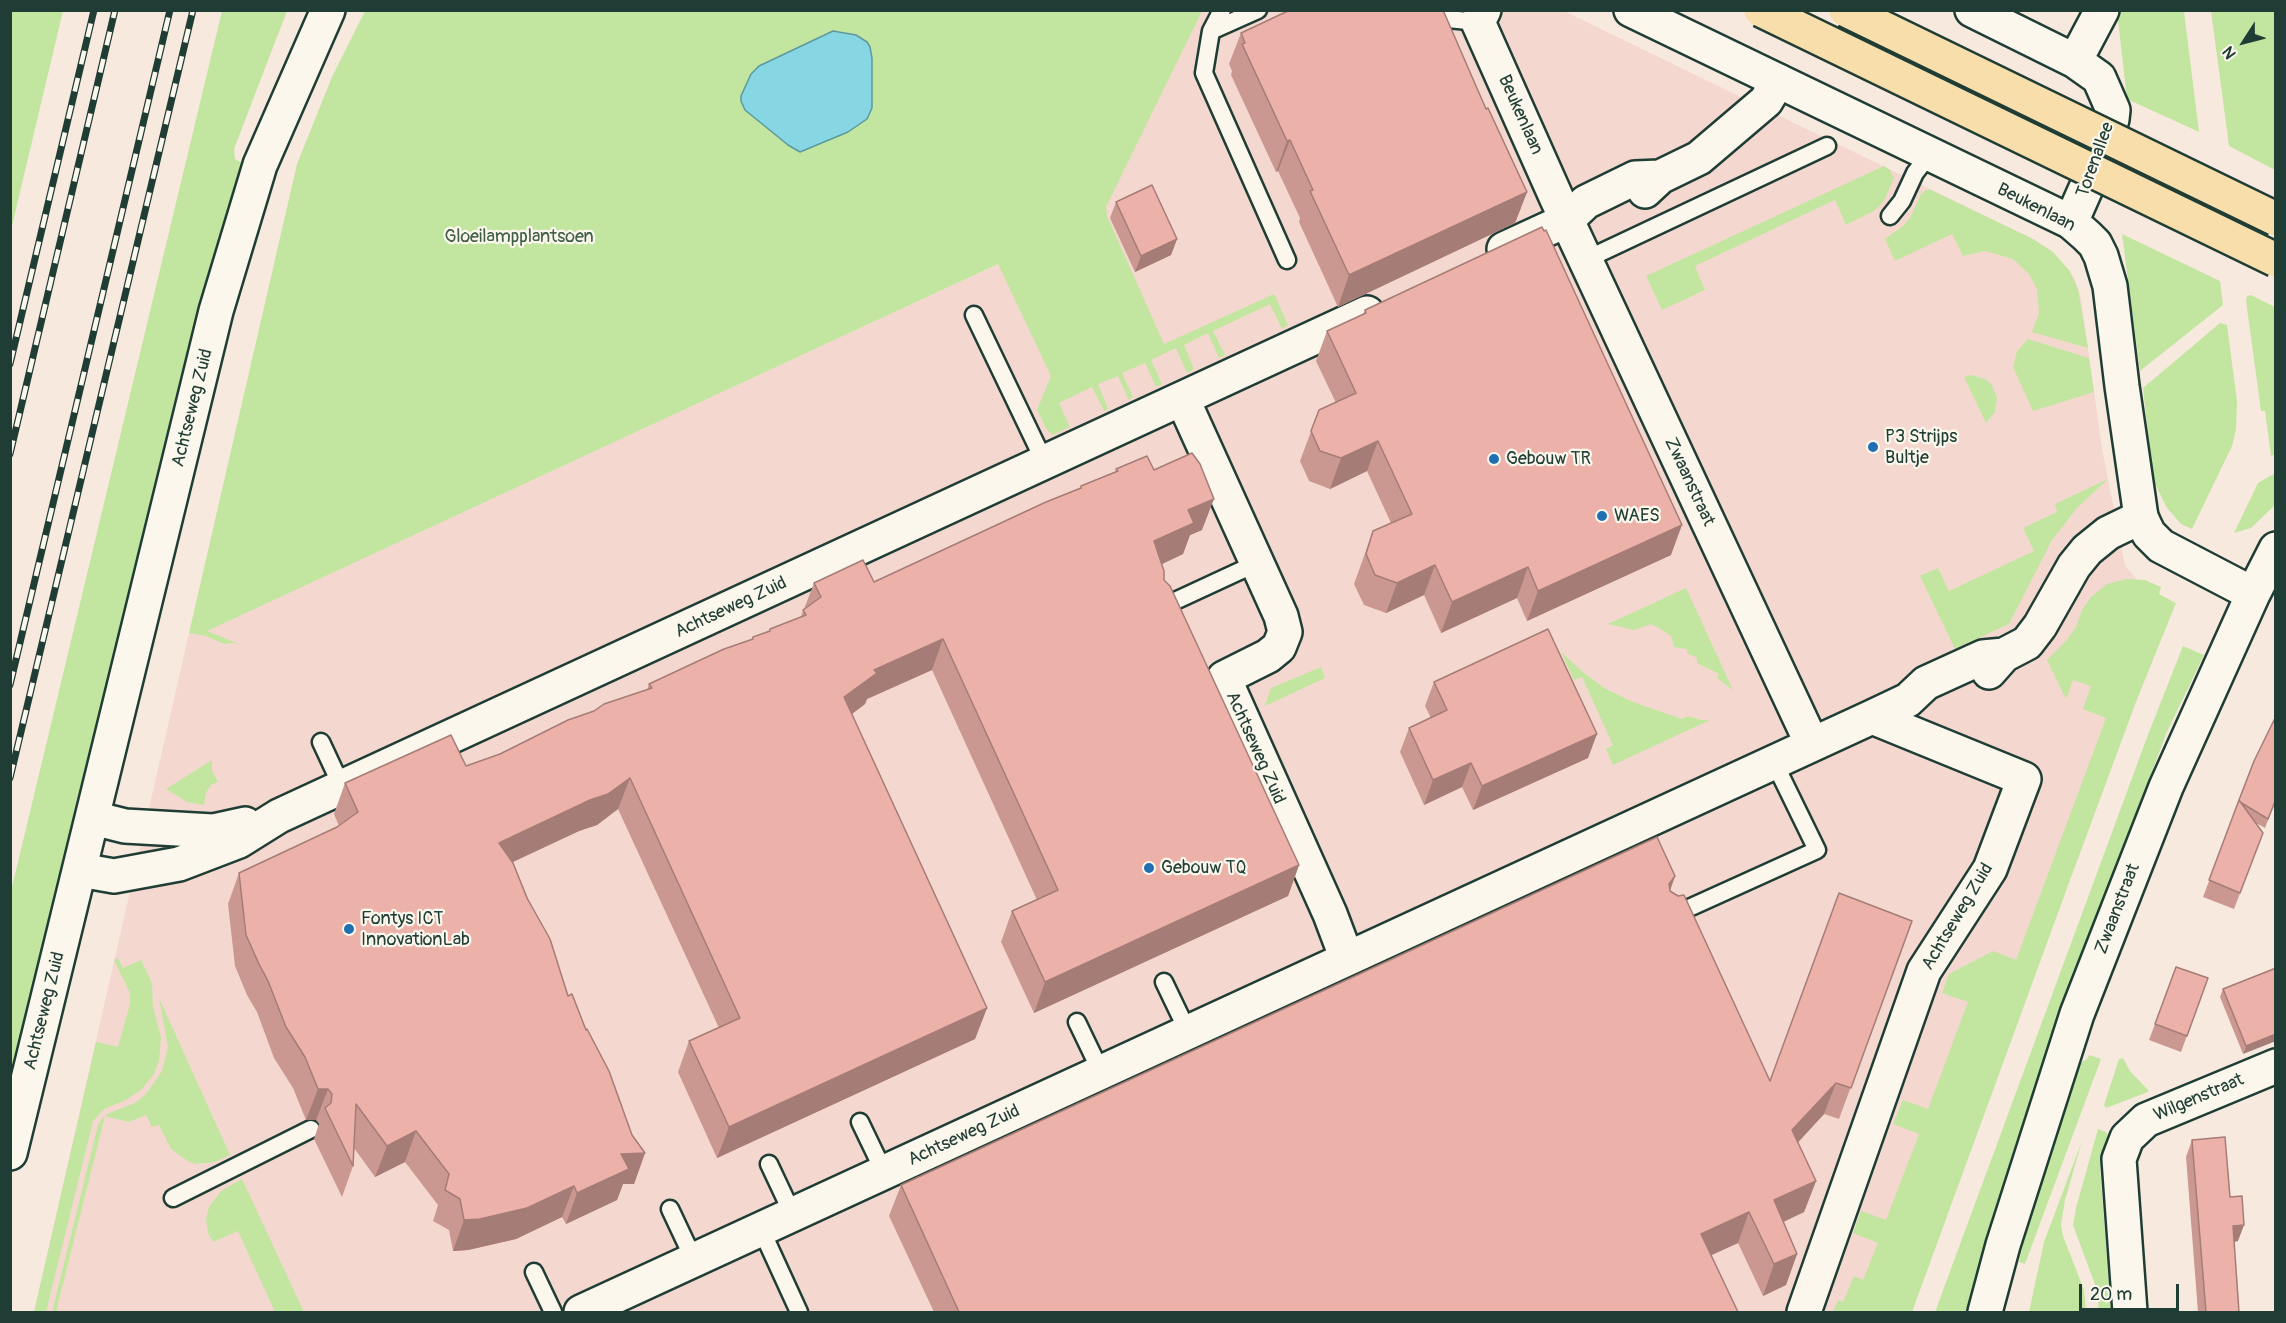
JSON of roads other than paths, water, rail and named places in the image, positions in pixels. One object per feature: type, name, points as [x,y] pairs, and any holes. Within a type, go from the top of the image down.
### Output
[{"type":"main road","points":[[1761,10],[2276,260]]},
{"type":"main road","points":[[1846,10],[2276,219]]},
{"type":"street","name":"Achtseweg Zuid","points":[[10,1153],[227,274],[260,165],[328,10]]},
{"type":"street","name":"Beukenlaan","points":[[1631,10],[2071,222],[2095,244],[2102,256],[2110,286],[2141,518],[2149,534],[2161,546],[2253,594]]},
{"type":"street","points":[[1972,10],[2075,61],[2102,10]]},
{"type":"street","name":"Beukenlaan","points":[[1481,16],[1567,220]]},
{"type":"street","name":"Torenallee","points":[[2071,222],[2102,152],[2113,110],[2099,78],[2075,61]]},
{"type":"street","points":[[1481,260],[1567,220],[1586,202],[1635,178],[1660,177],[1699,158],[1766,101],[1778,81]]},
{"type":"street","name":"Zwaanstraat","points":[[1567,220],[1812,744]]},
{"type":"street","name":"Achtseweg Zuid","points":[[80,870],[114,876],[179,864],[239,841],[279,816],[1395,300]]},
{"type":"street","name":"Achtseweg Zuid","points":[[1183,400],[1281,616],[1285,632],[1279,647],[1268,656],[1224,678],[1347,959]]},
{"type":"street","name":"Achtseweg Zuid","points":[[581,1312],[1872,717],[1908,700],[1926,683],[1983,657],[2004,655],[2027,643],[2040,626],[2074,566],[2087,550],[2108,532],[2141,518]]},
{"type":"street","name":"Zwaanstraat","points":[[1985,1312],[1995,1297],[2003,1245],[2077,1014],[2166,787],[2253,594],[2276,549]]},
{"type":"street","name":"Achtseweg Zuid","points":[[1804,1312],[1924,971],[1990,869],[2024,779],[1872,717]]},
{"type":"street","name":"Achtseweg Zuid","points":[[93,818],[125,826],[213,831],[279,816]]},
{"type":"street","name":"Wilgenstraat","points":[[2130,1312],[2119,1159],[2127,1138],[2146,1120],[2276,1066]]},
{"type":"lane","points":[[1222,10],[1210,31],[1204,73],[1287,260]]},
{"type":"lane","points":[[1210,31],[1258,10]]},
{"type":"lane","points":[[1426,29],[1448,19],[1481,16]]},
{"type":"lane","points":[[1585,260],[1827,146]]},
{"type":"lane","points":[[1890,216],[1902,201],[1916,173],[1929,155]]},
{"type":"lane","points":[[974,315],[1045,463]]},
{"type":"lane","points":[[1162,607],[1257,563]]},
{"type":"lane","points":[[321,742],[342,787]]},
{"type":"lane","points":[[1668,917],[1817,850],[1774,762]]},
{"type":"lane","points":[[1164,982],[1188,1032]]},
{"type":"lane","points":[[1077,1022],[1101,1072]]},
{"type":"lane","points":[[860,1122],[884,1173]]},
{"type":"lane","points":[[172,1198],[311,1129]]},
{"type":"lane","points":[[769,1164],[793,1215]]},
{"type":"lane","points":[[670,1209],[694,1260]]},
{"type":"lane","points":[[761,1229],[799,1312]]},
{"type":"lane","points":[[534,1272],[553,1312]]},
{"type":"water","points":[[833,31],[856,35],[867,42],[870,47],[872,108],[867,119],[848,132],[800,152],[745,110],[741,96],[751,74],[759,66]]},
{"type":"railway","points":[[10,364],[94,10]]},
{"type":"railway","points":[[10,454],[115,10]]},
{"type":"railway","points":[[10,685],[170,10]]},
{"type":"railway","points":[[10,778],[193,10]]},
{"type":"place","name":"P3 Strijps Bultje","points":[[1873,447]]},
{"type":"place","name":"Gebouw TR","points":[[1494,459]]},
{"type":"place","name":"WAES","points":[[1602,516]]},
{"type":"place","name":"Gebouw TQ","points":[[1149,868]]},
{"type":"place","name":"Fontys ICT InnovationLab","points":[[349,929]]},
{"type":"park label","name":"Gloeilampplantsoen","points":[[519,237]]}]
